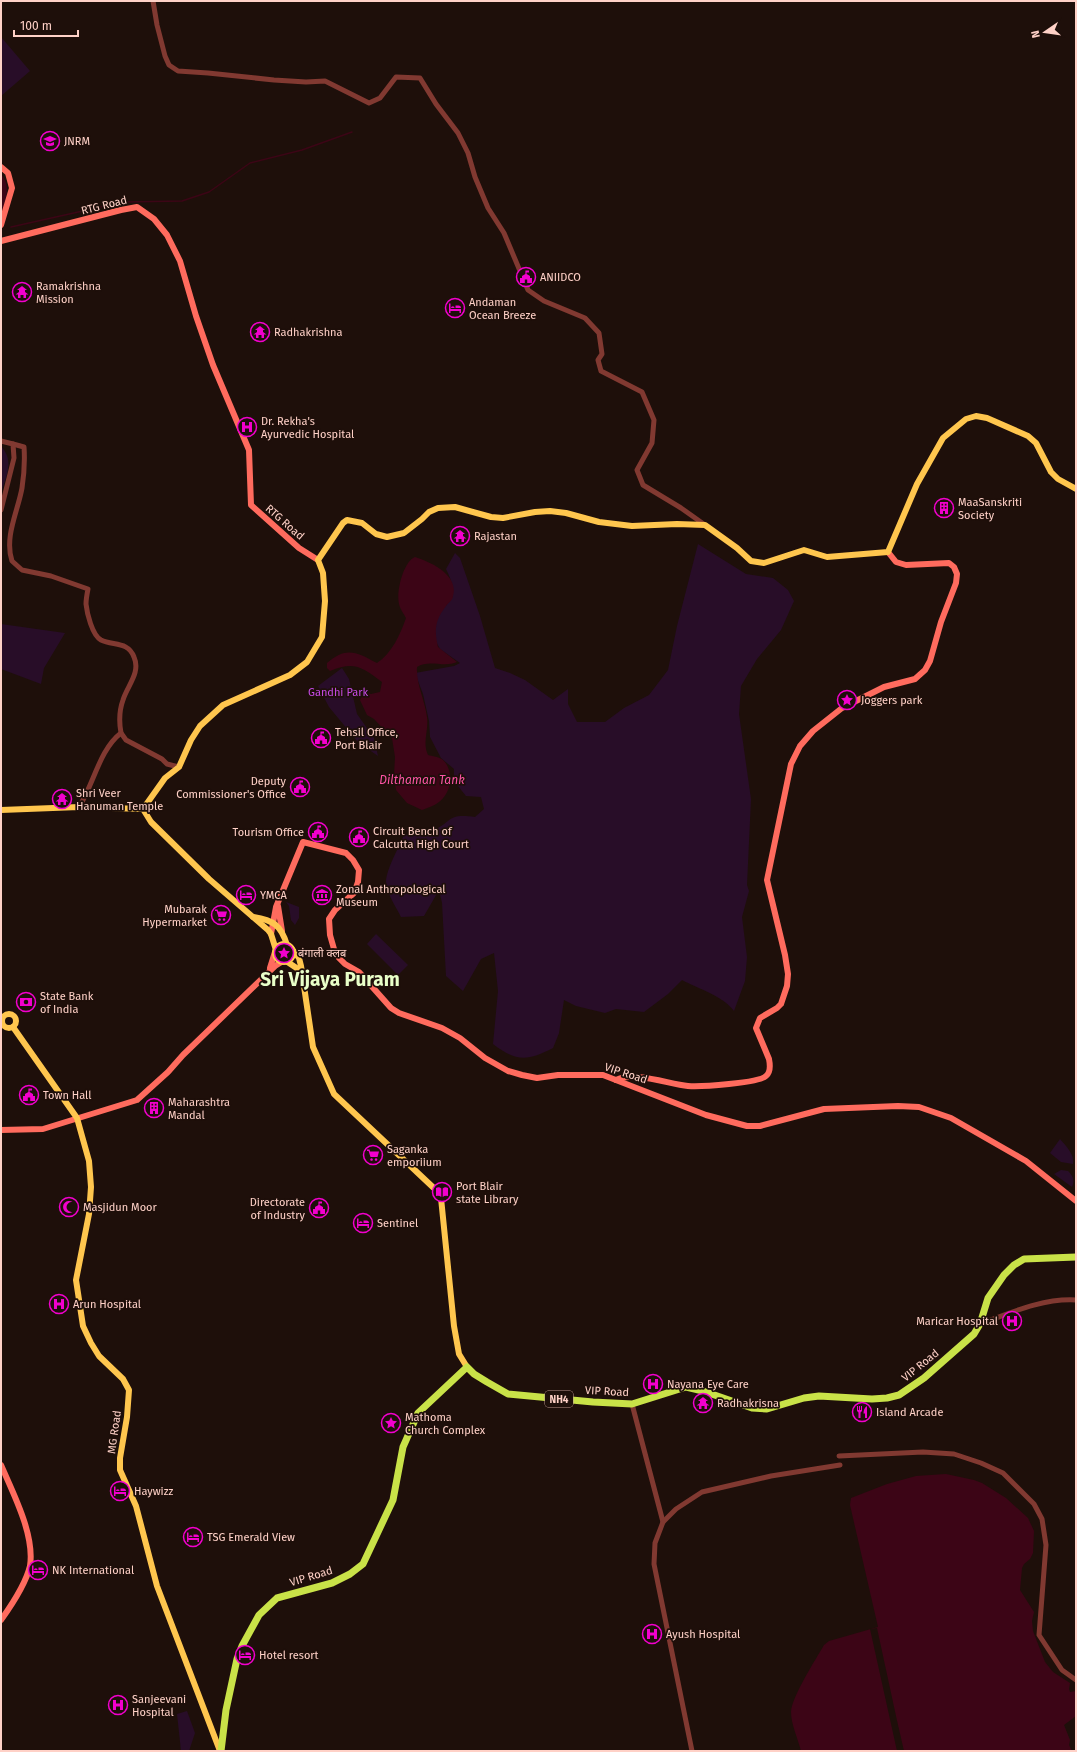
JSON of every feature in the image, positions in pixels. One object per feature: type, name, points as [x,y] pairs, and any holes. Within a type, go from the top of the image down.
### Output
[{"type":"highway","name":"VIP Road","points":[[221,1751],[226,1710],[237,1660],[242,1646],[260,1615],[277,1598],[332,1583],[362,1564],[393,1500],[403,1447],[418,1413],[467,1367],[474,1374],[508,1394],[593,1402],[632,1404],[686,1387],[703,1391],[752,1408],[767,1409],[804,1398],[820,1396],[865,1399],[887,1398],[899,1395],[924,1378],[974,1334],[980,1324],[988,1298],[1004,1275],[1014,1264],[1024,1259],[1076,1257]]},
{"type":"main road","points":[[1,167],[8,173],[12,188],[1,225]]},
{"type":"main road","name":"RTG Road","points":[[1,241],[137,207],[154,219],[167,234],[180,261],[196,316],[213,365],[249,450],[251,505],[299,548],[318,560]]},
{"type":"main road","points":[[888,552],[917,484],[943,438],[966,419],[976,416],[986,418],[1028,436],[1036,443],[1051,472],[1058,479],[1076,489]]},
{"type":"main road","points":[[143,809],[165,778],[179,767],[191,740],[200,726],[223,705],[290,675],[307,662],[322,637],[325,601],[323,573],[318,560],[346,520],[355,521],[362,524],[383,537],[391,537],[404,533],[433,509],[446,506],[455,507],[490,517],[503,518],[529,512],[550,511],[566,513],[599,522],[632,526],[677,524],[705,525],[751,561],[764,563],[804,550],[827,557],[888,552]]},
{"type":"main road","points":[[616,1080],[629,1077],[697,1086],[758,1080],[769,1073],[769,1059],[756,1028],[760,1018],[781,1004],[787,986],[788,974],[785,955],[767,880],[791,764],[800,746],[813,731],[842,708],[884,686],[909,681],[920,675],[930,661],[941,622],[956,583],[957,574],[954,567],[950,563],[906,565],[896,562],[888,552]]},
{"type":"main road","points":[[1,810],[79,807],[143,809]]},
{"type":"main road","points":[[143,809],[152,822],[209,879],[271,934],[278,937],[282,931],[278,903]]},
{"type":"main road","name":"VIP Road","points":[[278,903],[303,842],[346,854],[353,860],[358,870],[358,882],[354,893],[334,910],[329,919],[330,935],[334,949],[339,958],[345,964],[359,972],[391,1008],[399,1013],[442,1028],[460,1038],[485,1058],[508,1071],[537,1078],[558,1075],[603,1075],[706,1115],[747,1126],[760,1126],[824,1109],[898,1106],[919,1107],[951,1118],[1026,1161],[1076,1201]]},
{"type":"main road","points":[[278,903],[272,922],[271,934],[276,957],[298,968],[302,976]]},
{"type":"main road","points":[[251,917],[272,922],[278,926],[290,947],[299,958],[313,1047],[334,1094],[437,1191],[441,1198],[454,1326],[459,1354],[467,1367]]},
{"type":"main road","points":[[269,971],[275,951],[282,944],[290,947]]},
{"type":"main road","points":[[1,1130],[43,1129],[137,1100],[168,1072],[183,1055],[269,971],[292,956],[290,947]]},
{"type":"main road","points":[[3,1012],[14,1016],[16,1022],[13,1027],[8,1028],[2,1026],[1,1020],[3,1012]]},
{"type":"main road","name":"MG Road","points":[[13,1027],[77,1118],[89,1161],[90,1187],[89,1214],[76,1280],[83,1326],[91,1344],[99,1356],[123,1379],[129,1390],[127,1417],[120,1458],[120,1470],[136,1506],[158,1586],[221,1751]]},
{"type":"main road","points":[[1,1465],[28,1534],[31,1550],[29,1567],[14,1601],[1,1620]]},
{"type":"street","points":[[153,1],[164,56],[169,65],[178,71],[298,81],[325,81],[369,103],[380,98],[396,77],[420,78],[436,104],[458,133],[468,153],[475,177],[488,208],[504,233],[528,290],[544,301],[585,318],[599,333],[602,354],[598,360],[601,371],[642,392],[654,420],[652,443],[637,470],[643,485],[681,508],[705,525]]},
{"type":"street","points":[[1,441],[24,447],[25,458],[22,488],[9,546],[12,561],[22,570],[51,576],[88,589],[86,604],[95,634],[100,640],[122,644],[134,656],[136,665],[134,675],[123,699],[120,713],[120,733],[126,740],[162,759],[168,764],[179,767]]},
{"type":"street","points":[[1,510],[14,458],[13,444]]},
{"type":"street","points":[[79,807],[86,797],[103,755],[111,740],[120,733]]},
{"type":"street","points":[[980,1324],[1024,1308],[1067,1300],[1076,1300]]},
{"type":"street","points":[[632,1404],[663,1522]]},
{"type":"street","points":[[839,1456],[923,1452],[954,1454],[981,1462],[1003,1473],[1034,1504],[1042,1519],[1046,1546],[1039,1635],[1062,1670],[1076,1680]]},
{"type":"street","points":[[692,1751],[654,1564],[655,1543],[663,1522],[676,1509],[702,1492],[771,1476],[840,1465]]},
{"type":"green space","points":[[1,37],[30,71],[1,96]]},
{"type":"green space","points":[[1,446],[8,458],[8,469],[1,494]]},
{"type":"green space","points":[[698,544],[746,574],[773,578],[788,590],[794,601],[781,630],[757,659],[741,686],[739,714],[751,799],[747,885],[749,891],[742,917],[747,957],[745,981],[734,1011],[724,1001],[682,980],[668,994],[644,1012],[616,1009],[605,1013],[576,1006],[564,1000],[559,1033],[553,1048],[529,1057],[516,1057],[501,1050],[493,1044],[498,991],[494,953],[481,959],[463,991],[446,976],[442,903],[439,890],[424,916],[401,917],[390,896],[386,882],[390,865],[404,835],[432,831],[439,828],[454,817],[475,817],[484,809],[481,797],[466,796],[454,781],[454,769],[441,758],[430,737],[429,721],[423,694],[415,673],[454,666],[460,663],[440,649],[434,638],[437,613],[448,603],[453,593],[452,583],[446,569],[455,553],[460,558],[480,616],[495,668],[525,680],[553,700],[568,689],[568,704],[577,722],[605,722],[624,708],[649,695],[668,670],[677,626]]},
{"type":"green space","points":[[1,624],[65,633],[44,668],[41,684],[1,669]]},
{"type":"green space","name":"Gandhi Park","points":[[342,668],[349,679],[357,714],[374,738],[378,756],[358,742],[329,707],[318,686]]},
{"type":"green space","points":[[286,902],[299,907],[299,918],[295,925],[291,920],[289,906]]},
{"type":"green space","points":[[376,934],[408,965],[398,975],[367,944]]},
{"type":"green space","points":[[1060,1139],[1073,1157],[1073,1164],[1061,1162],[1050,1153]]},
{"type":"green space","points":[[1061,1170],[1068,1171],[1073,1178],[1072,1187],[1054,1174]]},
{"type":"green space","points":[[187,1711],[195,1733],[189,1751],[181,1751],[177,1714]]},
{"type":"water","points":[[1,174],[6,184],[7,194],[1,216]]},
{"type":"water","name":"Dilthaman Tank","points":[[415,557],[429,562],[442,570],[452,582],[454,588],[453,597],[442,611],[436,625],[436,635],[438,647],[457,662],[452,664],[432,663],[417,667],[419,686],[427,717],[426,750],[428,755],[438,757],[447,764],[450,775],[449,787],[443,798],[435,805],[422,810],[407,803],[396,790],[394,775],[395,757],[392,738],[374,719],[367,715],[360,700],[364,693],[371,694],[380,692],[382,682],[358,667],[345,666],[330,671],[327,668],[327,663],[340,654],[352,652],[377,663],[391,649],[406,618],[401,610],[398,599],[401,578],[407,565]]},
{"type":"water","points":[[946,1474],[982,1483],[1006,1498],[1028,1518],[1034,1531],[1033,1553],[1022,1568],[1020,1590],[1034,1612],[1032,1621],[1033,1631],[1045,1662],[1053,1672],[1070,1683],[1070,1692],[1076,1691],[1076,1716],[1064,1725],[1070,1740],[1069,1745],[1072,1751],[801,1751],[792,1721],[792,1705],[805,1678],[824,1645],[829,1641],[878,1627],[850,1505],[851,1498],[887,1484],[916,1476]]},
{"type":"pier","points":[[877,1628],[904,1751],[897,1751],[870,1629]]},
{"type":"waterway","points":[[11,227],[123,202],[182,201],[209,192],[250,163],[302,150],[352,132]]},
{"type":"place","name":"JNRM","points":[[50,141]]},
{"type":"place","name":"ANIIDCO","points":[[526,277]]},
{"type":"place","name":"Ramakrishna Mission","points":[[22,292]]},
{"type":"place","name":"Andaman Ocean Breeze","points":[[455,308]]},
{"type":"place","name":"Radhakrishna","points":[[260,332]]},
{"type":"place","name":"Dr. Rekha's Ayurvedic Hospital","points":[[247,427]]},
{"type":"place","name":"MaaSanskriti Society","points":[[944,508]]},
{"type":"place","name":"Rajastan","points":[[460,536]]},
{"type":"place","name":"Joggers park","points":[[847,700]]},
{"type":"place","name":"Tehsil Office, Port Blair","points":[[321,738]]},
{"type":"place","name":"Deputy Commissioner's Office","points":[[300,787]]},
{"type":"place","name":"Shri Veer Hanuman Temple","points":[[62,799]]},
{"type":"place","name":"Tourism Office","points":[[318,832]]},
{"type":"place","name":"Circuit Bench of Calcutta High Court","points":[[359,837]]},
{"type":"place","name":"YMCA","points":[[246,895]]},
{"type":"place","name":"Zonal Anthropological Museum","points":[[322,895]]},
{"type":"place","name":"Mubarak Hypermarket","points":[[221,915]]},
{"type":"place","name":"बंगाली क्लब","points":[[284,953]]},
{"type":"place","name":"State Bank of India","points":[[26,1002]]},
{"type":"place","name":"Town Hall","points":[[29,1095]]},
{"type":"place","name":"Maharashtra Mandal","points":[[154,1108]]},
{"type":"place","name":"Saganka emporiium","points":[[373,1155]]},
{"type":"place","name":"Port Blair state Library","points":[[442,1192]]},
{"type":"place","name":"Masjidun Moor","points":[[69,1207]]},
{"type":"place","name":"Directorate of Industry","points":[[319,1208]]},
{"type":"place","name":"Sentinel","points":[[363,1223]]},
{"type":"place","name":"Arun Hospital","points":[[59,1304]]},
{"type":"place","name":"Maricar Hospital","points":[[1012,1321]]},
{"type":"place","name":"Nayana Eye Care","points":[[653,1384]]},
{"type":"place","name":"Radhakrisna","points":[[703,1403]]},
{"type":"place","name":"Island Arcade","points":[[862,1412]]},
{"type":"place","name":"Mathoma Church Complex","points":[[391,1423]]},
{"type":"place","name":"Haywizz","points":[[120,1491]]},
{"type":"place","name":"TSG Emerald View","points":[[193,1537]]},
{"type":"place","name":"NK International","points":[[38,1570]]},
{"type":"place","name":"Ayush Hospital","points":[[652,1634]]},
{"type":"place","name":"Hotel resort","points":[[245,1655]]},
{"type":"place","name":"Sanjeevani Hospital","points":[[118,1705]]},
{"type":"district","name":"Sri Vijaya Puram","points":[[330,979]]}]
